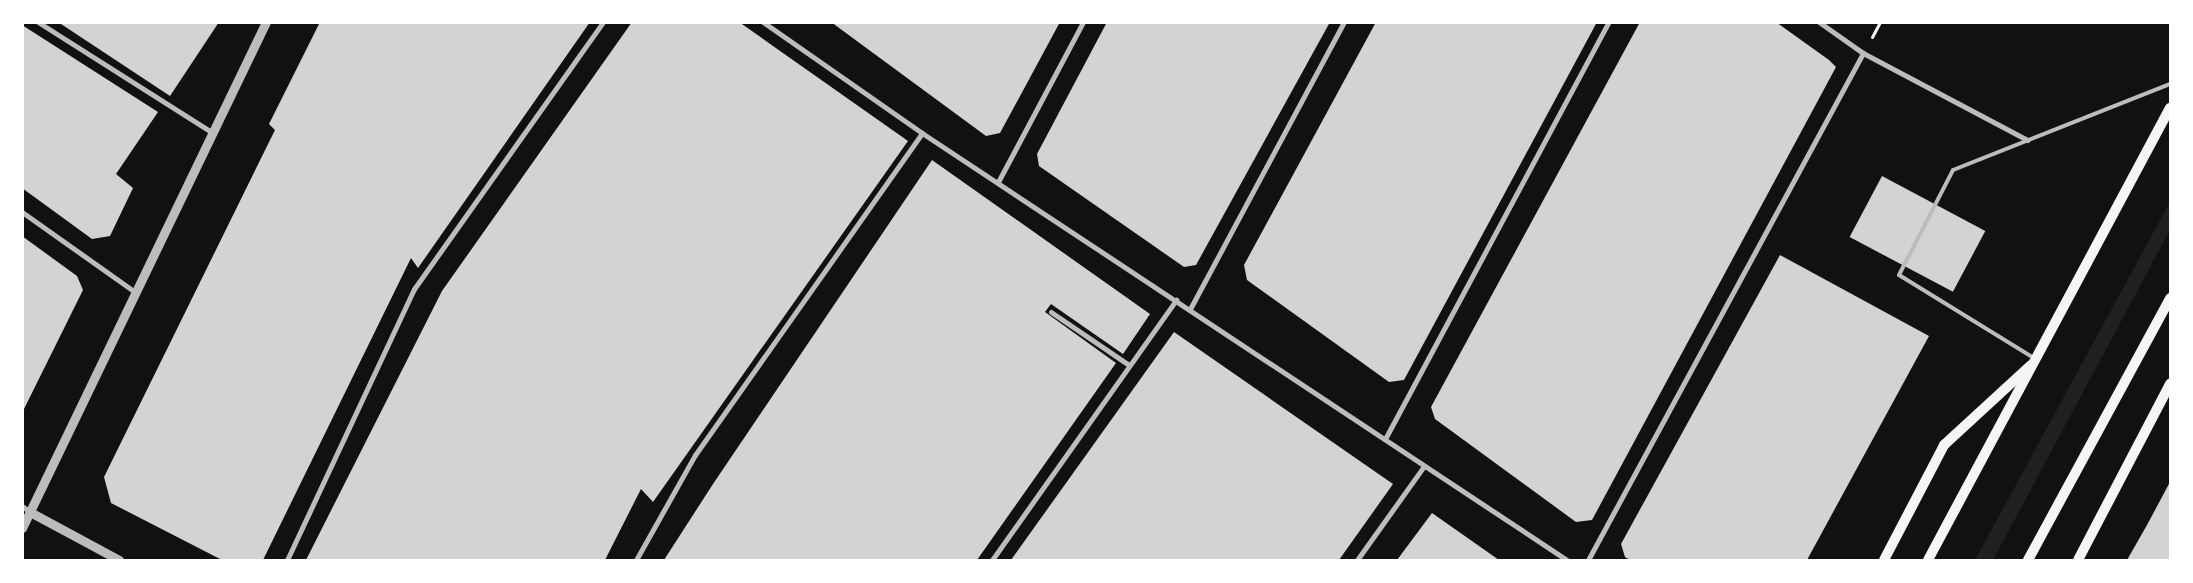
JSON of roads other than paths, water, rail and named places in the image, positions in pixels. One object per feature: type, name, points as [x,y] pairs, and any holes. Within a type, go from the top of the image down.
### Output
[{"type":"main road","points":[[1928,560],[2037,360],[2170,108]]},
{"type":"main road","points":[[2028,560],[2170,298]]},
{"type":"main road","points":[[1884,560],[1944,444],[2037,360]]},
{"type":"main road","points":[[2078,560],[2170,384]]},
{"type":"street","points":[[38,22],[213,133]]},
{"type":"street","points":[[22,528],[26,509],[135,292],[266,22]]},
{"type":"street","points":[[287,560],[414,289],[603,22]]},
{"type":"street","points":[[763,22],[922,133],[1567,560]]},
{"type":"street","points":[[998,182],[1083,22]]},
{"type":"street","points":[[1190,310],[1344,22]]},
{"type":"street","points":[[1385,439],[1608,22]]},
{"type":"street","points":[[1819,22],[1863,53],[2027,140]]},
{"type":"street","points":[[1588,560],[1863,53]]},
{"type":"street","points":[[636,560],[695,456],[922,133]]},
{"type":"street","points":[[22,212],[135,292]]},
{"type":"street","points":[[992,560],[1176,300]]},
{"type":"street","points":[[1051,312],[1129,366]]},
{"type":"street","points":[[1357,560],[1424,466]]},
{"type":"street","points":[[26,509],[119,560]]},
{"type":"lane","points":[[2037,360],[1899,275],[1953,170],[2170,84]]}]
